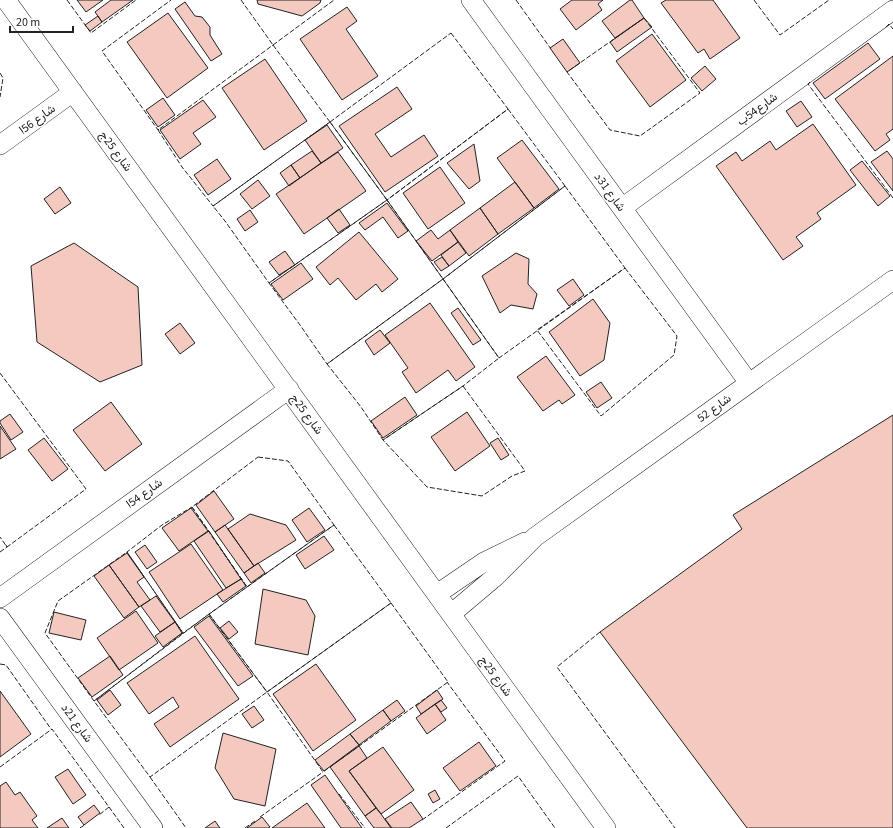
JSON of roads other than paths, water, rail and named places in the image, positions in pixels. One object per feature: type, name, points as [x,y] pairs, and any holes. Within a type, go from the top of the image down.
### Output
[{"type":"street","name":"شارع 25ج","points":[[6,0],[606,828]]},
{"type":"street","name":"شارع 31د","points":[[471,0],[749,383]]},
{"type":"street","name":"شارع54ب","points":[[622,208],[893,10]]},
{"type":"street","name":"شارع 56ا","points":[[0,145],[73,92]]},
{"type":"street","name":"شارع 52","points":[[437,594],[484,562],[535,537],[893,280]]},
{"type":"street","name":"شارع 54ا","points":[[0,598],[289,389]]},
{"type":"street","name":"شارع 52","points":[[451,614],[495,578],[535,537]]},
{"type":"street","name":"شارع 21د","points":[[0,618],[153,828]]}]
